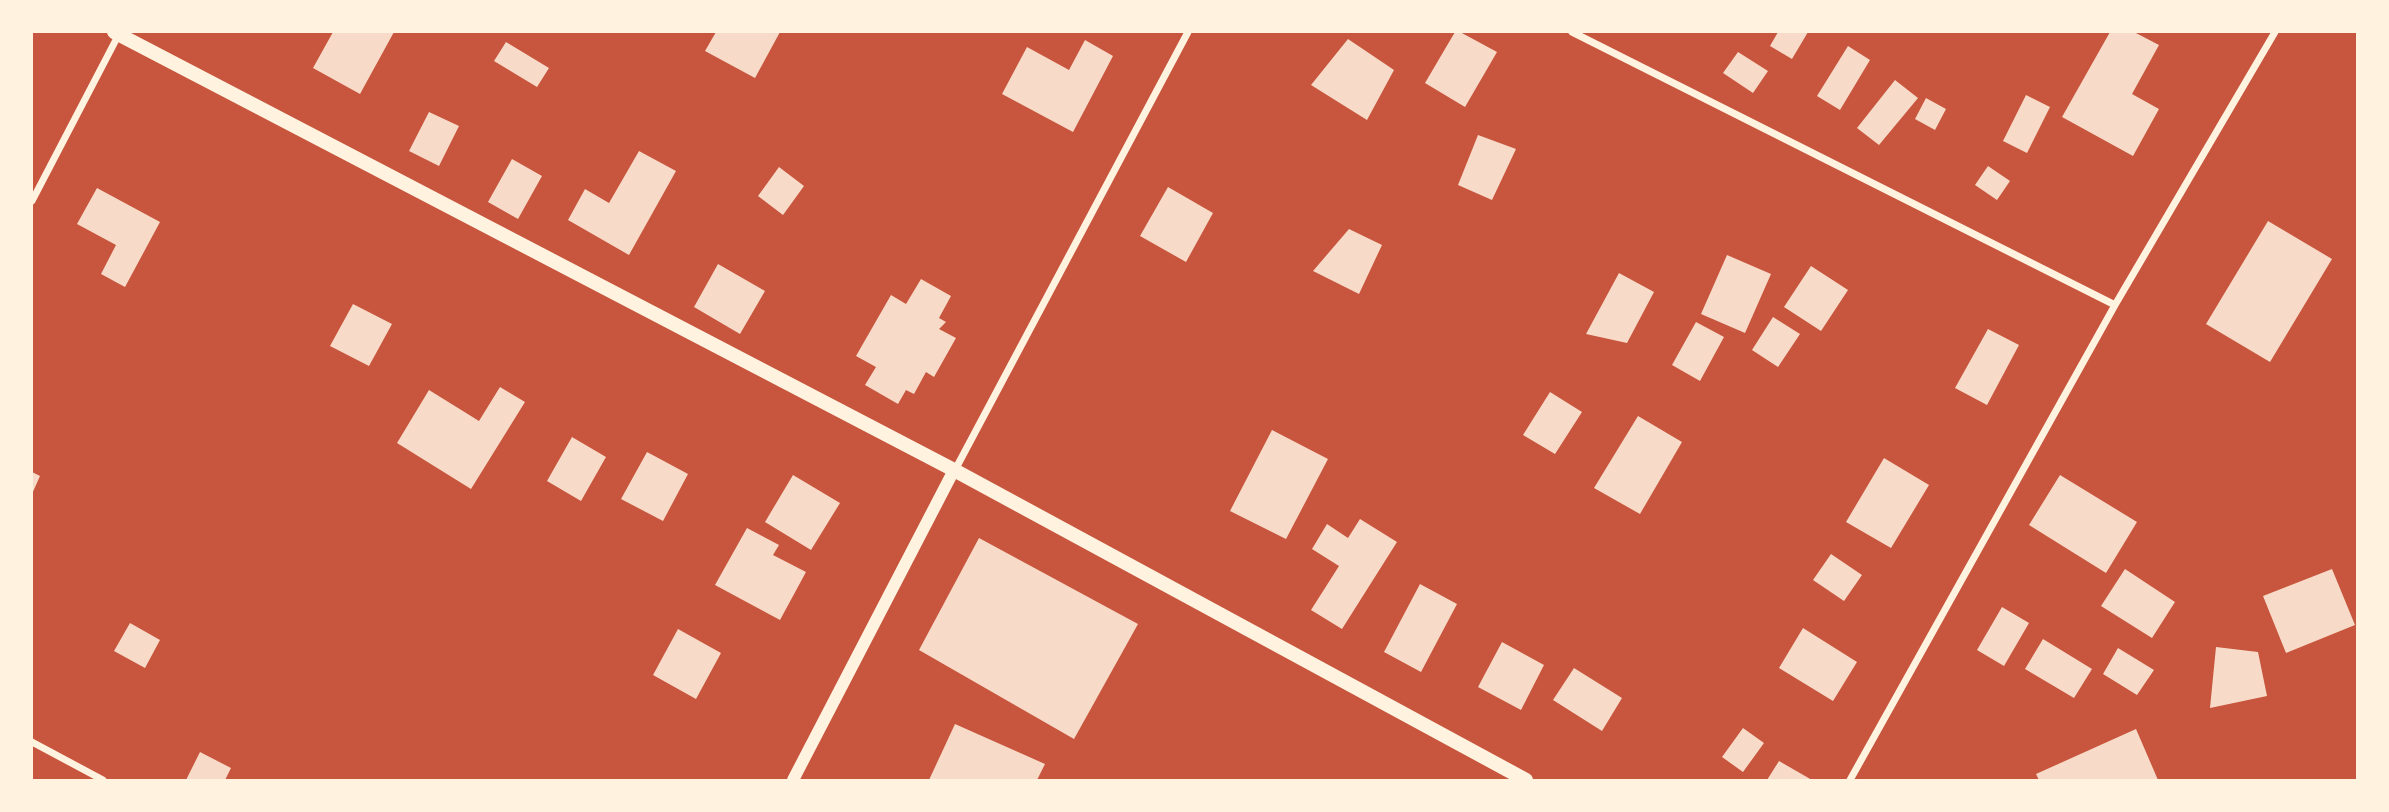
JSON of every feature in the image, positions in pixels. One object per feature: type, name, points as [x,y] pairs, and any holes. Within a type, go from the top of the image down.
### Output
[{"type":"main road","points":[[118,32],[954,470],[1526,780]]},
{"type":"street","points":[[32,201],[118,32]]},
{"type":"street","points":[[793,780],[954,470],[1188,32]]},
{"type":"street","points":[[1572,32],[2115,305]]},
{"type":"street","points":[[1850,780],[2115,305],[2274,32]]},
{"type":"street","points":[[32,742],[103,780]]},
{"type":"building","points":[[333,32],[394,32],[360,94],[313,68]]},
{"type":"building","points":[[716,32],[780,32],[755,78],[705,51]]},
{"type":"building","points":[[1455,32],[1460,32],[1497,52],[1465,107],[1425,83]]},
{"type":"building","points":[[1778,32],[1808,32],[1792,59],[1770,46]]},
{"type":"building","points":[[2110,32],[2134,32],[2159,45],[2132,94],[2159,109],[2133,156],[2062,117]]},
{"type":"building","points":[[1348,39],[1394,70],[1367,120],[1311,85]]},
{"type":"building","points":[[1085,40],[1113,56],[1073,132],[1002,94],[1027,47],[1069,70]]},
{"type":"building","points":[[506,42],[549,68],[537,87],[494,61]]},
{"type":"building","points":[[1848,46],[1870,60],[1840,110],[1817,96]]},
{"type":"building","points":[[1738,52],[1768,71],[1753,93],[1723,73]]},
{"type":"building","points":[[1895,80],[1918,98],[1879,145],[1857,128]]},
{"type":"building","points":[[2026,95],[2050,107],[2027,153],[2003,141]]},
{"type":"building","points":[[1926,98],[1946,109],[1935,130],[1915,119]]},
{"type":"building","points":[[429,112],[459,126],[439,166],[409,151]]},
{"type":"building","points":[[1478,135],[1516,149],[1492,200],[1458,185]]},
{"type":"building","points":[[639,151],[676,171],[629,255],[568,220],[585,189],[609,203]]},
{"type":"building","points":[[512,159],[542,176],[518,219],[488,202]]},
{"type":"building","points":[[1988,166],[2010,181],[1997,200],[1975,185]]},
{"type":"building","points":[[779,167],[804,186],[783,215],[758,196]]},
{"type":"building","points":[[1168,187],[1213,213],[1186,262],[1140,236]]},
{"type":"building","points":[[97,188],[160,222],[125,287],[101,274],[116,245],[77,224]]},
{"type":"building","points":[[2268,221],[2332,259],[2270,362],[2206,324]]},
{"type":"building","points":[[1349,229],[1382,245],[1359,294],[1313,271]]},
{"type":"building","points":[[1727,255],[1771,274],[1745,333],[1701,314]]},
{"type":"building","points":[[718,264],[765,291],[740,334],[694,307]]},
{"type":"building","points":[[1811,266],[1848,290],[1821,331],[1784,307]]},
{"type":"building","points":[[1619,273],[1654,292],[1627,343],[1586,334]]},
{"type":"building","points":[[921,279],[951,296],[939,318],[946,322],[939,329],[956,338],[934,377],[926,372],[914,394],[906,390],[898,404],[865,385],[876,367],[856,356],[891,295],[906,304]]},
{"type":"building","points":[[353,304],[392,324],[369,366],[330,346]]},
{"type":"building","points":[[1773,317],[1800,334],[1778,367],[1752,350]]},
{"type":"building","points":[[1696,322],[1724,337],[1700,381],[1672,365]]},
{"type":"building","points":[[1988,329],[2019,345],[1987,405],[1955,388]]},
{"type":"building","points":[[500,387],[525,402],[471,489],[397,443],[429,390],[479,421]]},
{"type":"building","points":[[1550,392],[1582,412],[1555,454],[1523,435]]},
{"type":"building","points":[[1638,416],[1682,442],[1640,514],[1594,488]]},
{"type":"building","points":[[1272,430],[1328,459],[1286,539],[1230,511]]},
{"type":"building","points":[[572,437],[606,457],[581,501],[547,481]]},
{"type":"building","points":[[647,452],[688,474],[663,521],[621,499]]},
{"type":"building","points":[[1884,458],[1929,485],[1891,548],[1846,522]]},
{"type":"building","points":[[32,472],[40,476],[32,494]]},
{"type":"building","points":[[793,475],[840,503],[811,550],[765,522]]},
{"type":"building","points":[[2060,475],[2137,522],[2106,573],[2029,525]]},
{"type":"building","points":[[1360,519],[1397,542],[1342,629],[1311,610],[1339,566],[1312,549],[1327,524],[1348,538]]},
{"type":"building","points":[[747,528],[779,545],[773,555],[806,572],[780,620],[715,585]]},
{"type":"building","points":[[979,538],[1138,624],[1074,739],[919,650]]},
{"type":"building","points":[[1831,554],[1862,575],[1844,601],[1813,580]]},
{"type":"building","points":[[2125,569],[2175,602],[2152,638],[2101,606]]},
{"type":"building","points":[[2332,569],[2355,625],[2286,653],[2263,596]]},
{"type":"building","points":[[1420,584],[1457,604],[1421,672],[1384,652]]},
{"type":"building","points":[[2002,607],[2029,623],[2004,666],[1977,650]]},
{"type":"building","points":[[130,623],[160,640],[145,668],[114,651]]},
{"type":"building","points":[[1803,628],[1857,662],[1833,701],[1779,668]]},
{"type":"building","points":[[678,629],[721,653],[696,699],[653,675]]},
{"type":"building","points":[[2043,639],[2092,669],[2074,698],[2025,669]]},
{"type":"building","points":[[1502,642],[1544,665],[1521,710],[1478,687]]},
{"type":"building","points":[[2216,647],[2258,652],[2267,696],[2210,708]]},
{"type":"building","points":[[2118,648],[2154,670],[2137,695],[2103,674]]},
{"type":"building","points":[[1574,668],[1622,698],[1602,731],[1553,700]]},
{"type":"building","points":[[955,724],[1045,764],[1037,780],[929,780]]},
{"type":"building","points":[[1743,728],[1764,743],[1743,772],[1722,757]]},
{"type":"building","points":[[2136,729],[2158,780],[2039,780],[2036,774]]},
{"type":"building","points":[[200,752],[231,768],[225,780],[186,780]]},
{"type":"building","points":[[1779,761],[1812,780],[1767,780]]}]
